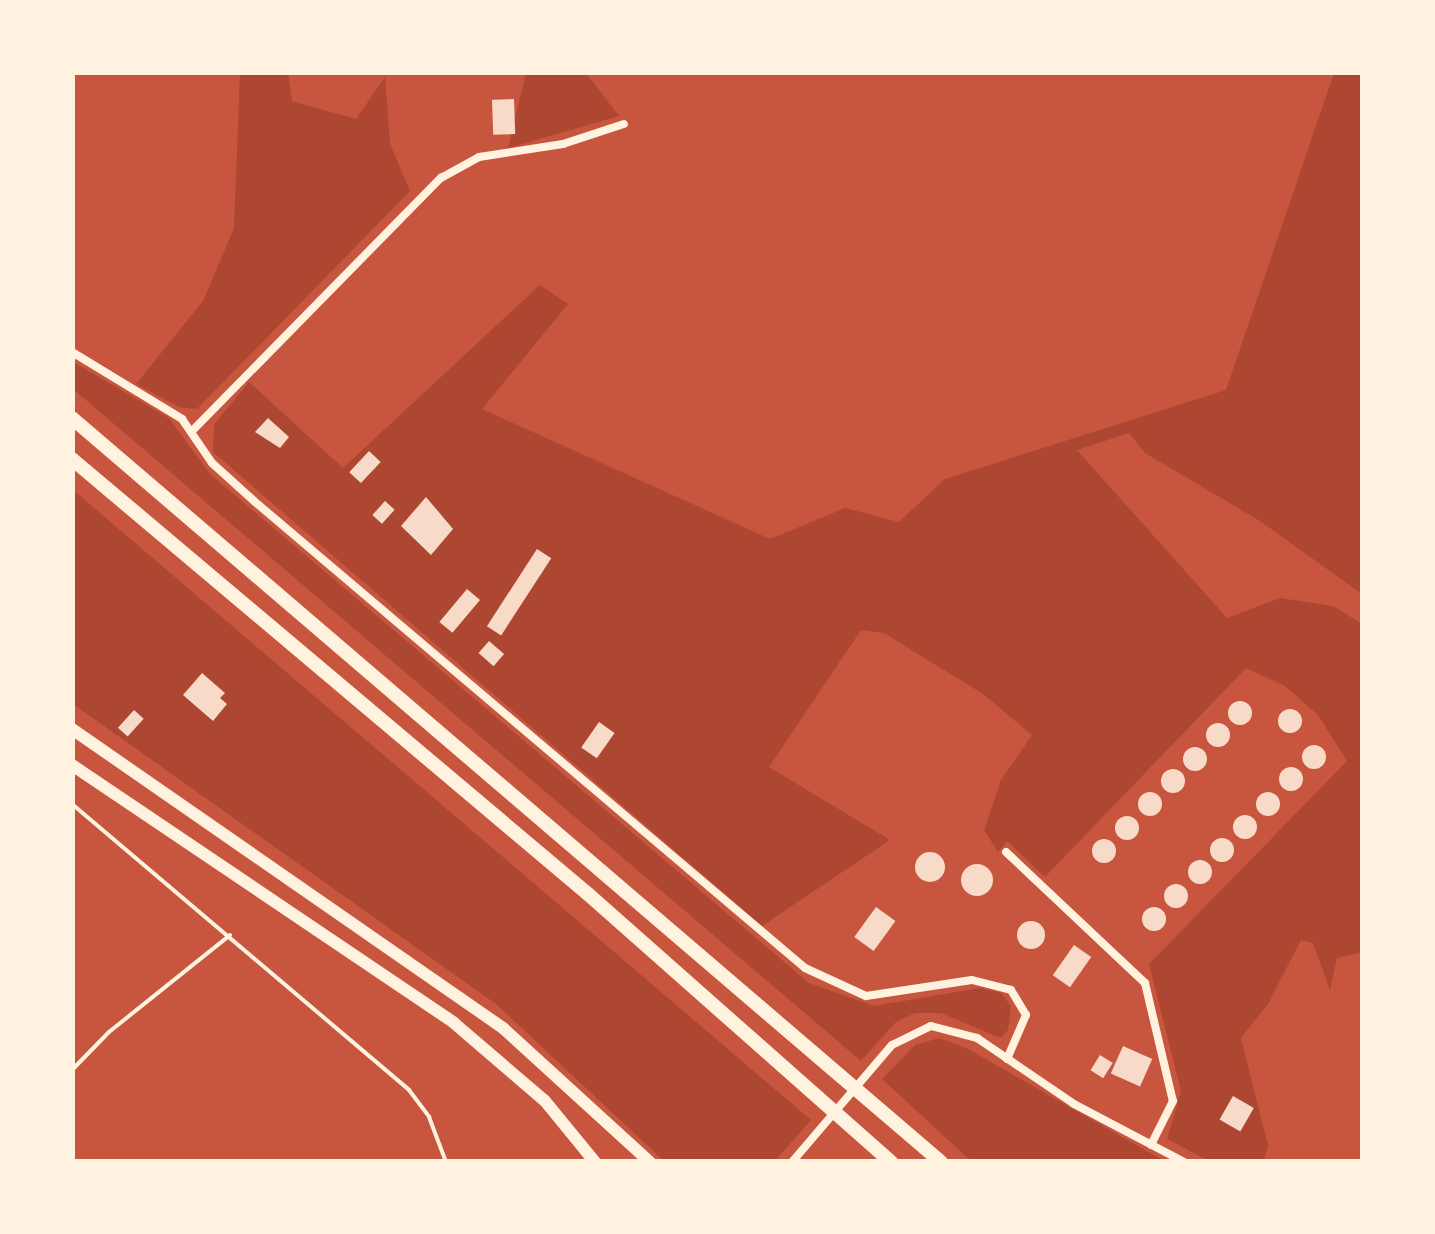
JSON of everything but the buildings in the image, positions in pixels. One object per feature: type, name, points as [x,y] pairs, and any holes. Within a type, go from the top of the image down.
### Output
[{"type":"highway","points":[[72,418],[941,1162]]},
{"type":"highway","points":[[72,459],[588,894],[891,1162]]},
{"type":"highway","points":[[72,728],[504,1028],[650,1162]]},
{"type":"highway","points":[[72,765],[454,1022],[545,1101],[595,1162]]},
{"type":"street","points":[[193,430],[441,178],[479,157],[563,144],[624,124]]},
{"type":"street","points":[[72,352],[193,430],[212,463],[254,501],[806,968],[866,996],[972,980],[1012,990],[1026,1015],[1007,1058]]},
{"type":"street","points":[[1006,852],[1145,983],[1173,1102],[1151,1145]]},
{"type":"street","points":[[792,1162],[904,1036],[931,1026],[966,1032],[1184,1162]]},
{"type":"lane","points":[[72,804],[409,1090],[429,1117],[446,1162]]},
{"type":"lane","points":[[72,1070],[109,1032],[230,935]]},
{"type":"shaded area","points":[[240,73],[288,73],[292,101],[356,119],[385,77],[390,144],[410,191],[197,409],[179,407],[136,384],[203,301],[234,228]]},
{"type":"shaded area","points":[[526,73],[586,73],[619,116],[508,148]]},
{"type":"shaded area","points":[[1334,73],[1362,73],[1362,594],[1260,521],[1145,453],[1129,433],[1077,450],[1227,618],[1280,598],[1333,606],[1362,624],[1362,952],[1337,958],[1330,990],[1313,943],[1301,940],[1268,1004],[1241,1038],[1268,1145],[1264,1161],[1209,1161],[1167,1139],[1181,1091],[1149,964],[1347,761],[1318,715],[1285,686],[1246,668],[1045,877],[1007,841],[998,852],[984,830],[1001,780],[1032,735],[983,694],[884,633],[861,630],[769,767],[890,840],[762,926],[213,452],[214,424],[249,382],[343,468],[540,285],[568,304],[482,409],[770,539],[845,508],[899,522],[945,479],[1226,390]]},
{"type":"shaded area","points":[[73,362],[169,418],[210,474],[809,983],[874,1006],[980,988],[1001,993],[1011,1006],[1008,1030],[1000,1038],[941,1013],[915,1013],[896,1022],[861,1061],[73,389]]},
{"type":"shaded area","points":[[73,490],[811,1120],[775,1161],[664,1161],[496,1004],[73,704]]},
{"type":"shaded area","points":[[939,1038],[968,1049],[1164,1161],[971,1161],[882,1079],[915,1045]]}]
